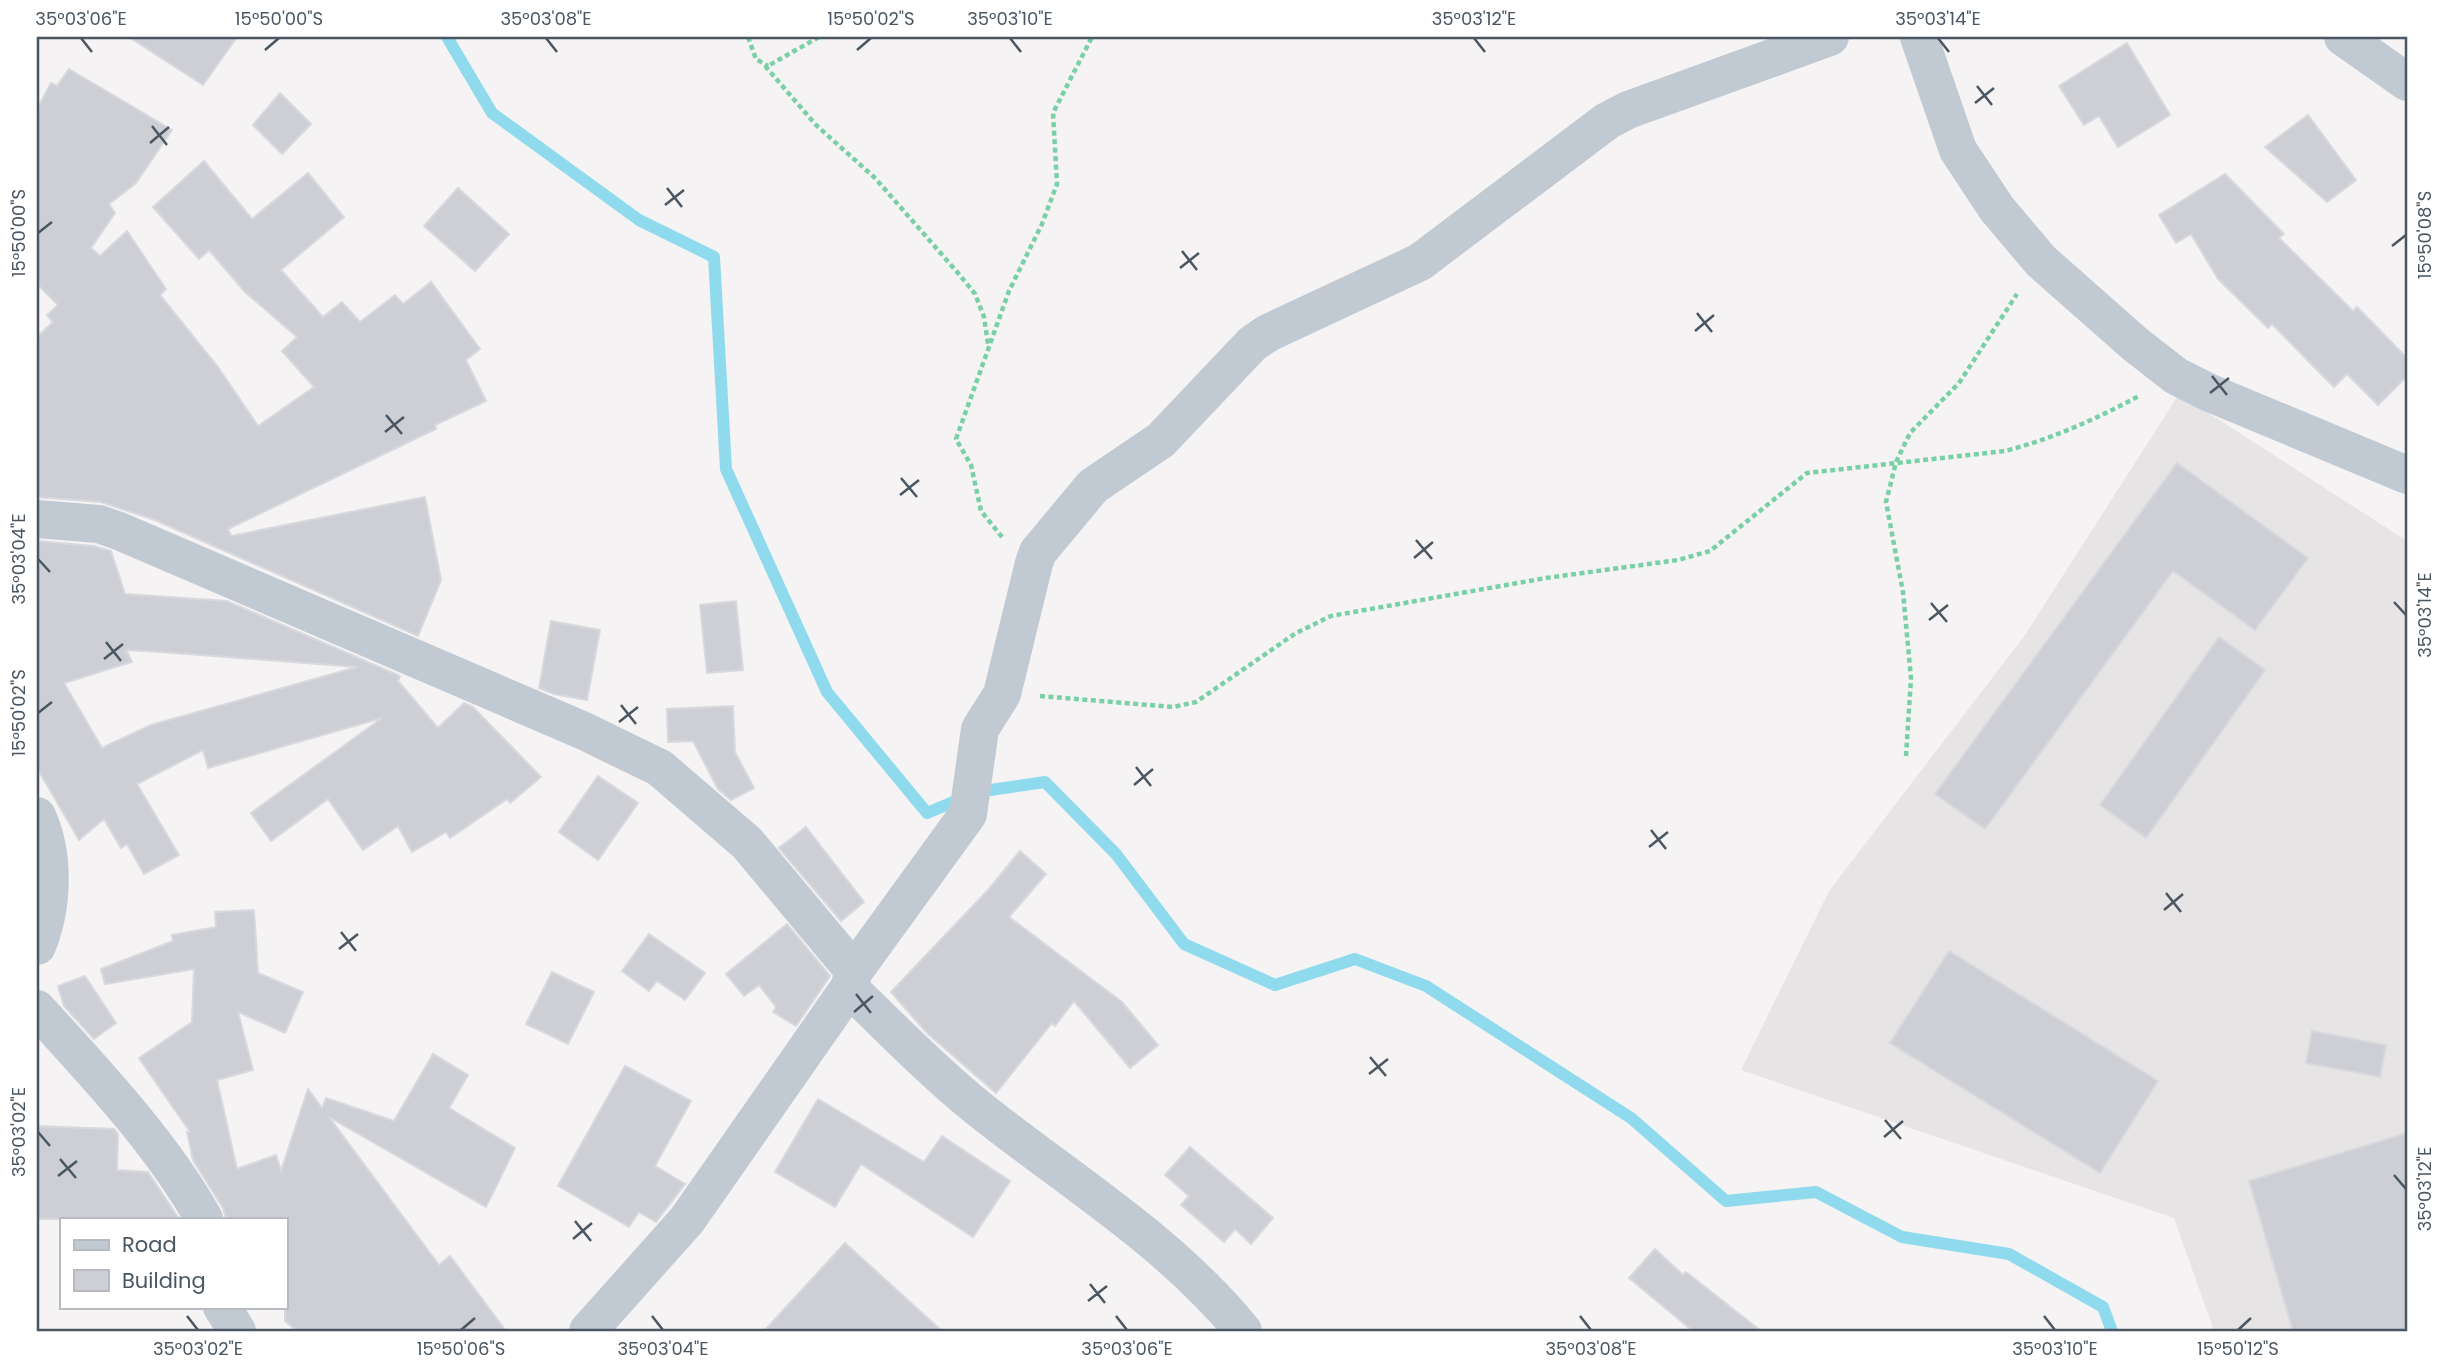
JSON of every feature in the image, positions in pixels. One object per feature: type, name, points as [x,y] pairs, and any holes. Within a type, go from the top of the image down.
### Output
[{"type":"street","points":[[588,1331],[687,1220],[968,814],[980,729],[1002,694],[1038,552],[1093,486],[1161,440],[1252,344],[1268,333],[1420,262],[1607,121],[1628,110],[1830,37]]},
{"type":"street","points":[[1919,37],[1958,150],[1997,209],[2041,261],[2135,344],[2176,376],[2210,393],[2407,475]]},
{"type":"street","points":[[2343,37],[2407,82]]},
{"type":"street","points":[[37,519],[99,524],[119,531],[584,731],[660,768],[695,795],[747,843],[852,979],[960,1093],[1116,1211],[1169,1256],[1243,1331]]},
{"type":"street","points":[[37,816],[43,833],[50,881],[44,925],[37,946]]},
{"type":"street","points":[[37,1009],[128,1115],[191,1196],[203,1218]]},
{"type":"street","points":[[223,1308],[237,1331]]},
{"type":"path","points":[[748,37],[756,59],[768,66]]},
{"type":"path","points":[[768,66],[819,37]]},
{"type":"path","points":[[1033,566],[1016,553],[981,510],[971,465],[956,439],[1009,291],[1042,224],[1058,184],[1054,113],[1092,37]]},
{"type":"path","points":[[768,66],[766,67],[782,90],[875,178],[958,273],[975,295],[984,317],[989,346]]},
{"type":"path","points":[[1906,756],[1911,678],[1903,592],[1886,502],[1896,462],[1910,433],[1959,383],[2041,261]]},
{"type":"path","points":[[1002,694],[1173,707],[1196,702],[1296,633],[1331,617],[1546,578],[1678,561],[1710,551],[1807,473],[2005,451],[2034,444],[2100,417],[2176,376]]},
{"type":"shaded area","points":[[2179,394],[2407,541],[2407,1331],[2214,1331],[2174,1218],[1741,1070],[1829,891],[2025,635]]},
{"type":"building","points":[[129,37],[237,37],[203,85]]},
{"type":"building","points":[[2127,43],[2170,115],[2118,147],[2099,116],[2084,125],[2059,86]]},
{"type":"building","points":[[69,69],[172,130],[136,183],[109,204],[115,213],[91,248],[100,256],[127,231],[166,289],[160,295],[218,367],[258,426],[314,387],[282,351],[297,337],[245,292],[209,250],[199,259],[153,207],[204,161],[252,219],[308,173],[344,217],[281,270],[323,317],[342,302],[360,322],[395,295],[403,304],[431,282],[480,349],[466,360],[486,401],[435,425],[436,429],[228,529],[231,536],[425,497],[441,580],[418,636],[155,520],[101,502],[37,497],[37,337],[53,322],[47,315],[58,305],[37,284],[37,109],[51,83],[57,86]]},
{"type":"building","points":[[280,93],[311,124],[282,154],[253,125]]},
{"type":"building","points":[[2308,115],[2356,180],[2327,202],[2265,147]]},
{"type":"building","points":[[2225,174],[2284,234],[2279,238],[2353,311],[2357,307],[2407,358],[2407,376],[2378,405],[2347,374],[2334,387],[2272,324],[2268,328],[2218,279],[2191,234],[2176,243],[2159,215]]},
{"type":"building","points":[[458,188],[509,234],[475,271],[424,226]]},
{"type":"building","points":[[2177,463],[2308,558],[2255,630],[2173,571],[1985,829],[1935,794]]},
{"type":"building","points":[[37,541],[94,546],[111,551],[125,594],[227,601],[400,676],[398,681],[438,728],[464,703],[473,707],[541,777],[510,803],[507,799],[450,838],[446,832],[412,852],[398,826],[363,850],[328,799],[271,841],[251,813],[382,718],[208,768],[203,750],[137,784],[179,855],[144,874],[127,844],[121,848],[104,819],[79,840],[37,768]],"holes":[[[126,650],[357,667],[151,725],[102,748],[64,683],[132,662]]]},
{"type":"building","points":[[736,601],[743,670],[707,673],[700,605]]},
{"type":"building","points":[[551,621],[600,630],[587,700],[554,694],[539,688]]},
{"type":"building","points":[[2219,637],[2265,670],[2146,838],[2100,805]]},
{"type":"building","points":[[733,706],[735,752],[754,788],[731,800],[718,789],[693,741],[668,742],[667,709]]},
{"type":"building","points":[[598,776],[638,803],[598,860],[559,832]]},
{"type":"building","points":[[806,827],[864,902],[841,921],[779,848]]},
{"type":"building","points":[[1020,851],[1046,874],[1009,917],[1122,1002],[1158,1045],[1130,1068],[1074,1001],[1055,1026],[1052,1023],[996,1093],[927,1033],[891,992],[988,890]]},
{"type":"building","points":[[254,910],[258,973],[303,992],[285,1033],[238,1012],[253,1070],[217,1080],[237,1169],[276,1155],[281,1171],[308,1089],[322,1108],[326,1098],[394,1121],[433,1054],[468,1075],[449,1108],[515,1148],[486,1207],[329,1117],[439,1265],[450,1256],[506,1331],[297,1331],[285,1321],[287,1218],[226,1218],[223,1208],[193,1160],[187,1132],[190,1132],[139,1058],[192,1022],[194,969],[105,984],[101,969],[173,941],[172,935],[216,927],[215,912]]},
{"type":"building","points":[[787,924],[830,976],[796,1026],[773,1012],[776,1007],[759,985],[744,996],[726,974]]},
{"type":"building","points":[[649,934],[705,973],[685,1000],[657,981],[649,991],[622,971]]},
{"type":"building","points":[[1949,951],[2158,1081],[2100,1173],[1890,1043]]},
{"type":"building","points":[[552,972],[594,992],[568,1044],[526,1024]]},
{"type":"building","points":[[85,976],[116,1023],[94,1039],[64,1006],[58,986]]},
{"type":"building","points":[[2312,1031],[2386,1045],[2380,1077],[2306,1063]]},
{"type":"building","points":[[625,1066],[691,1101],[655,1166],[685,1184],[656,1222],[639,1212],[629,1227],[558,1186]]},
{"type":"building","points":[[818,1099],[924,1162],[942,1136],[1010,1181],[973,1237],[861,1164],[835,1207],[775,1172]]},
{"type":"building","points":[[37,1126],[114,1129],[118,1134],[117,1170],[148,1172],[178,1218],[60,1218],[37,1219]]},
{"type":"building","points":[[2407,1133],[2407,1331],[2293,1331],[2249,1181]]},
{"type":"building","points":[[1190,1147],[1273,1218],[1251,1244],[1235,1229],[1224,1242],[1181,1205],[1189,1196],[1165,1175]]},
{"type":"building","points":[[845,1243],[942,1331],[764,1331]]},
{"type":"building","points":[[1655,1249],[1683,1275],[1686,1272],[1761,1331],[1693,1331],[1629,1278]]},
{"type":"waterway","points":[[447,37],[492,113],[639,220],[714,257],[726,469],[827,692],[927,813],[977,792],[1045,782],[1116,854],[1184,944],[1275,985],[1355,959],[1426,986],[1631,1118],[1726,1201],[1816,1192],[1902,1237],[2009,1254],[2103,1307],[2112,1331]]}]
